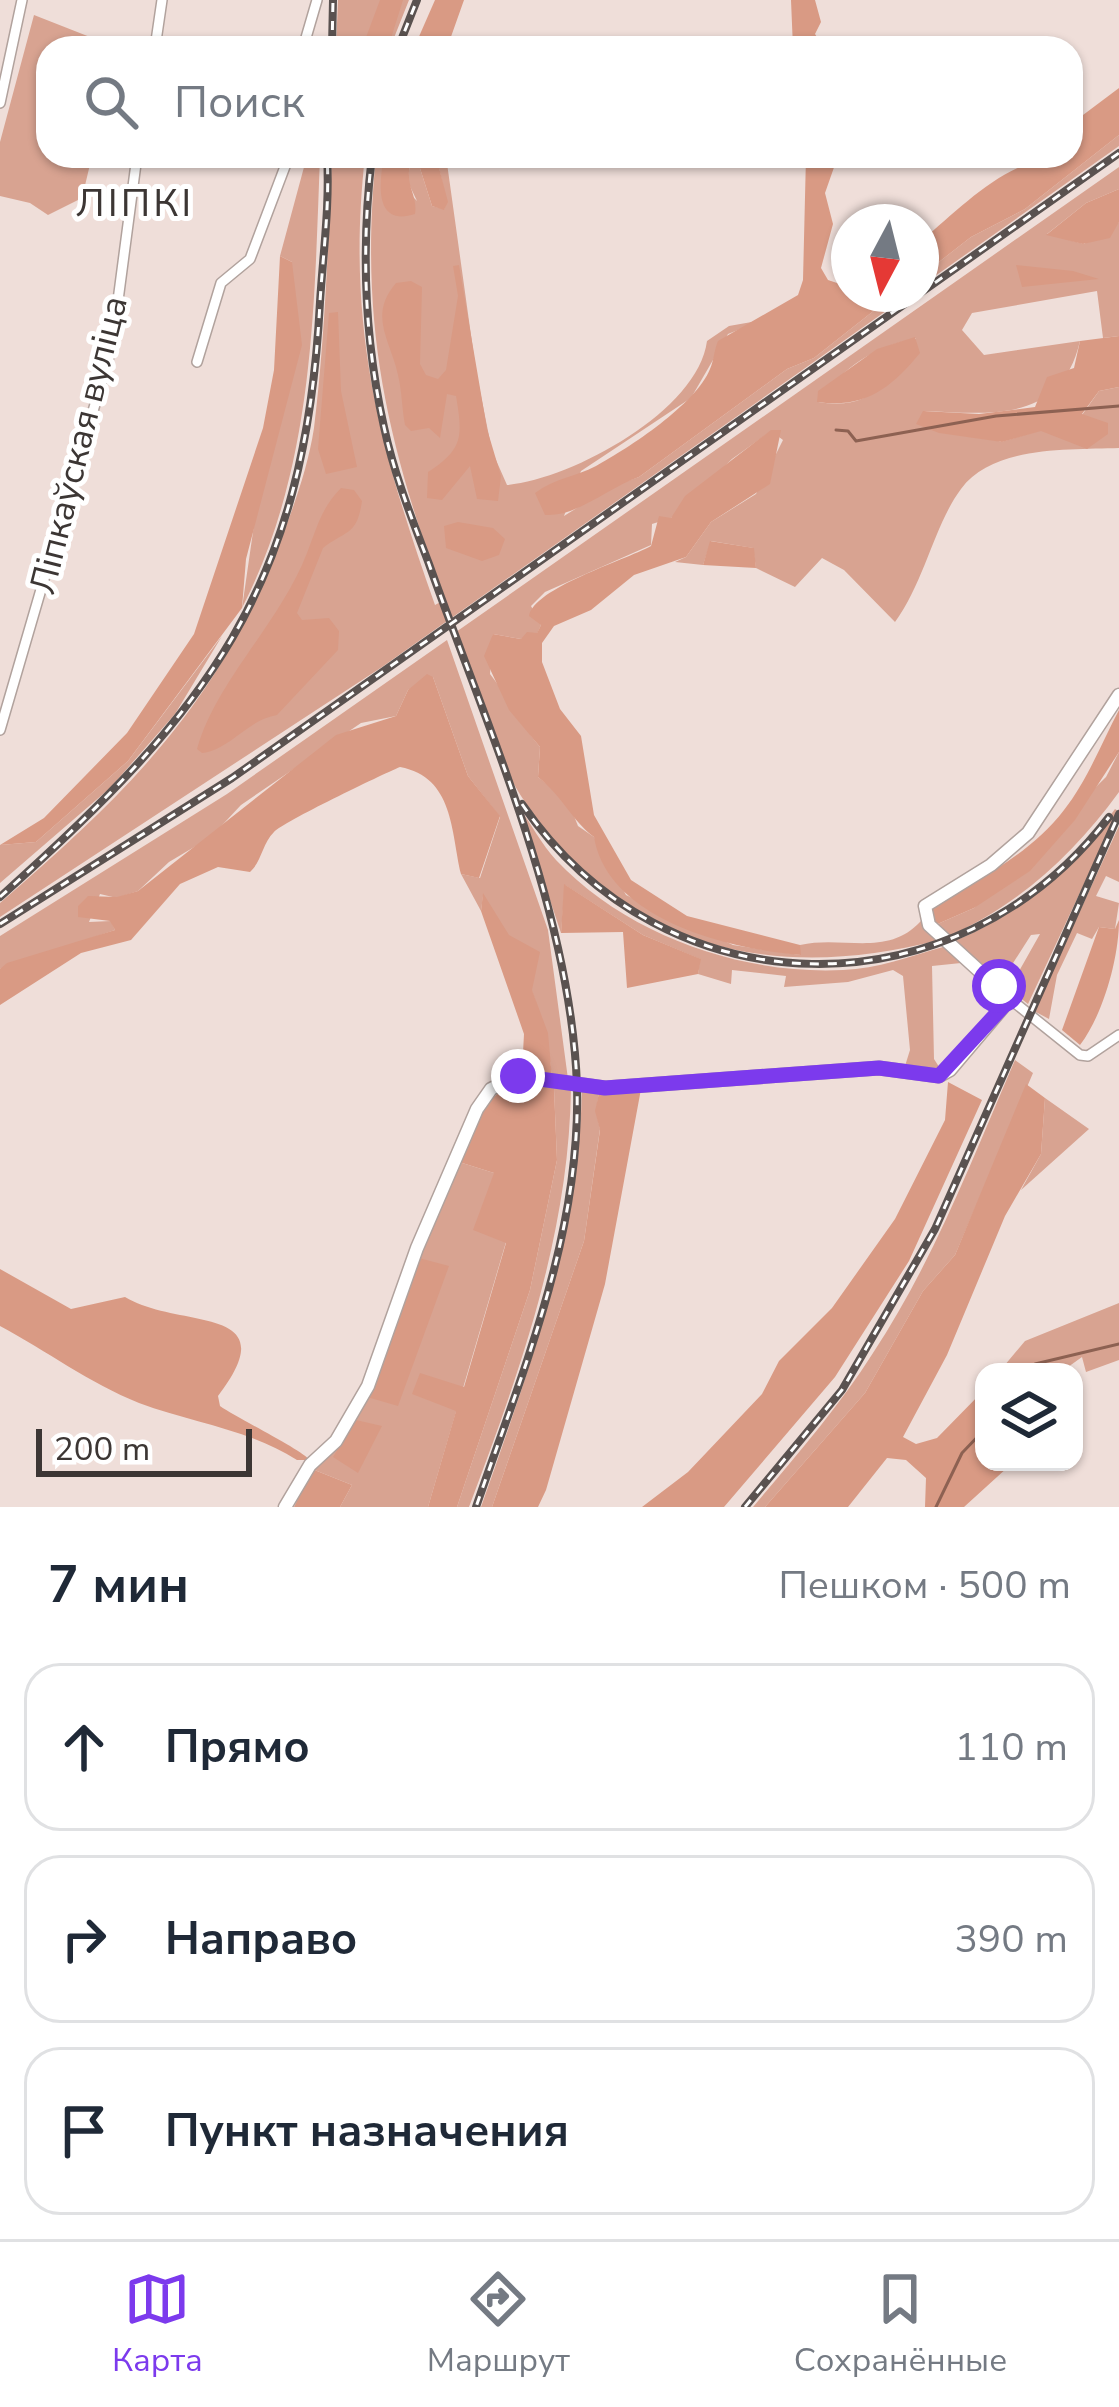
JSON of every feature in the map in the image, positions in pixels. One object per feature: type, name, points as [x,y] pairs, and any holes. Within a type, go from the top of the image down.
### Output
[{"type":"street","points":[[0,103],[22,0]]},
{"type":"street","points":[[157,36],[162,0]]},
{"type":"street","points":[[306,36],[317,0]]},
{"type":"street","name":"Ліпкаўская вуліца","points":[[0,730],[112,346],[135,168]]},
{"type":"street","points":[[196,362],[221,284],[250,259],[284,168]]},
{"type":"street","points":[[1119,695],[1028,833],[991,866],[925,906],[929,925],[1080,1055],[1088,1056],[1119,1035]]},
{"type":"street","points":[[285,1507],[310,1466],[336,1441],[368,1386],[417,1249],[477,1109],[491,1089],[518,1076],[605,1088],[879,1068],[939,1076],[1010,999]]},
{"type":"shaded area","points":[[338,0],[409,0],[395,36],[336,36]]},
{"type":"shaded area","points":[[380,0],[403,0],[392,36],[366,36]]},
{"type":"shaded area","points":[[435,0],[464,0],[451,36],[419,36]]},
{"type":"shaded area","points":[[791,0],[815,0],[821,22],[816,36],[792,36]]},
{"type":"shaded area","points":[[34,15],[87,36],[36,36],[36,168],[89,168],[82,198],[48,215],[30,203],[0,196],[0,142]]},
{"type":"shaded area","points":[[1119,88],[1119,135],[1083,163],[1083,115]]},
{"type":"shaded area","points":[[1119,135],[1119,146],[939,273],[939,262],[971,237],[1025,209],[1083,168]]},
{"type":"shaded area","points":[[1119,167],[1119,189],[1086,203],[1047,234],[1084,244],[1119,222],[1119,336],[1103,338],[1097,291],[972,313],[962,330],[984,355],[1080,341],[1071,368],[1057,387],[1020,408],[924,411],[1001,442],[1041,430],[1087,448],[1082,415],[1099,391],[1119,387],[1119,448],[1012,457],[975,475],[952,503],[895,622],[844,570],[822,558],[795,587],[756,568],[753,548],[711,541],[703,565],[675,562],[686,557],[711,522],[756,494],[783,440],[771,431],[732,459],[671,518],[652,524],[651,545],[545,592],[531,606],[541,625],[537,634],[521,639],[493,634],[490,674],[540,747],[538,777],[568,801],[578,826],[594,837],[626,895],[733,945],[800,955],[800,945],[894,939],[921,921],[939,940],[819,957],[762,954],[708,943],[656,922],[609,892],[565,852],[513,783],[456,632],[912,312],[939,312],[939,293]],"holes":[[[916,338],[887,379],[853,402],[818,402],[861,360]]]},
{"type":"shaded area","points":[[304,168],[319,168],[312,330],[297,444],[266,554],[242,608],[292,262],[280,256]]},
{"type":"shaded area","points":[[331,168],[364,168],[360,276],[372,385],[398,492],[435,605],[444,600],[407,487],[382,382],[371,275],[375,168],[385,168],[417,201],[407,180],[410,168],[420,168],[432,206],[444,209],[447,202],[439,168],[448,168],[476,371],[492,451],[507,485],[564,470],[628,437],[681,392],[698,367],[707,341],[729,326],[763,320],[728,334],[691,398],[581,471],[564,516],[612,486],[639,477],[787,369],[814,358],[872,312],[885,312],[382,667],[0,917],[0,903],[90,822],[165,742],[228,652],[280,542],[314,428]]},
{"type":"shaded area","points":[[383,168],[410,168],[415,214],[392,214],[381,190]]},
{"type":"shaded area","points":[[420,168],[439,168],[448,202],[444,210],[432,206]]},
{"type":"shaded area","points":[[806,168],[834,168],[825,193],[831,231],[821,268],[831,281],[831,312],[872,312],[814,358],[787,369],[639,477],[580,507],[545,515],[535,493],[596,466],[660,424],[702,382],[718,341],[798,295],[803,280]]},
{"type":"shaded area","points":[[1019,168],[1077,168],[1025,209],[971,237],[939,262],[939,225],[990,184]]},
{"type":"shaded area","points":[[1119,189],[1119,222],[1110,238],[1083,244],[1046,235],[1086,203]]},
{"type":"shaded area","points":[[280,256],[292,262],[302,345],[246,559],[242,608],[128,761],[36,842],[0,845],[44,818],[127,733],[194,634],[263,428],[274,370]]},
{"type":"shaded area","points":[[459,265],[487,429],[501,476],[498,501],[477,499],[470,466],[442,500],[427,498],[428,472],[458,441],[456,396],[447,394],[440,438],[429,428],[411,431],[405,425],[382,317],[396,283],[411,281],[422,287],[420,364],[426,375],[438,379],[446,370],[458,296],[453,266]]},
{"type":"shaded area","points":[[1016,265],[1073,271],[1099,279],[1022,287]]},
{"type":"shaded area","points":[[338,312],[341,391],[357,467],[326,474],[318,449],[329,313]]},
{"type":"shaded area","points":[[1119,336],[1119,387],[1099,391],[1082,414],[1108,423],[1108,434],[1087,449],[1041,431],[1002,442],[939,433],[916,424],[923,411],[979,414],[1035,407],[1047,377],[1074,368],[1080,341]]},
{"type":"shaded area","points":[[915,337],[920,353],[887,386],[863,399],[817,402],[818,391],[877,349]]},
{"type":"shaded area","points":[[771,430],[781,430],[770,484],[711,522],[686,557],[634,575],[591,610],[554,626],[542,643],[542,662],[560,709],[581,736],[594,815],[631,880],[687,916],[800,945],[801,955],[708,937],[676,925],[622,890],[604,866],[594,837],[538,777],[540,747],[509,710],[484,656],[493,634],[521,639],[527,632],[537,633],[541,625],[529,616],[546,595],[651,546],[659,516],[671,518],[685,496]]},
{"type":"shaded area","points":[[341,488],[354,490],[362,501],[357,521],[323,548],[297,613],[302,620],[329,618],[339,631],[338,650],[277,715],[202,753],[197,749],[218,700],[281,604],[324,511]]},
{"type":"shaded area","points":[[458,522],[493,528],[505,539],[499,555],[482,561],[446,548],[444,526]]},
{"type":"shaded area","points":[[710,541],[754,548],[756,568],[703,565]]},
{"type":"shaded area","points":[[222,636],[175,714],[110,788],[0,883],[0,845],[36,842],[128,761]]},
{"type":"shaded area","points":[[447,640],[548,930],[568,1079],[552,1078],[544,1029],[519,961],[483,896],[481,911],[461,874],[480,878],[500,817],[468,776],[433,677],[408,690],[396,716],[361,723],[241,805],[211,837],[169,862],[138,891],[117,898],[100,894],[89,922],[111,921],[115,930],[0,969],[0,936],[227,794]]},
{"type":"shaded area","points":[[427,674],[433,677],[468,776],[500,816],[479,878],[461,874],[452,824],[440,794],[418,773],[400,767],[281,827],[250,872],[218,867],[180,884],[131,940],[81,953],[0,1005],[0,969],[7,963],[115,930],[110,921],[78,917],[78,906],[88,896],[117,897],[138,891],[336,735],[396,716],[408,690]]},
{"type":"shaded area","points":[[1119,710],[1119,752],[1075,820],[1030,871],[974,908],[933,926],[927,911],[1000,867],[1050,827],[1080,787]]},
{"type":"shaded area","points":[[1119,752],[1119,792],[1043,876],[998,910],[947,937],[933,926],[974,908],[1106,777]]},
{"type":"shaded area","points":[[519,807],[551,854],[585,886],[616,910],[688,945],[726,957],[804,970],[868,967],[943,947],[961,963],[932,966],[934,1059],[941,1070],[905,1066],[910,1050],[903,976],[893,970],[848,982],[784,987],[786,976],[732,970],[731,984],[698,974],[700,959],[643,935],[565,885],[561,933]]},
{"type":"shaded area","points":[[1115,809],[1028,1004],[1009,989],[1040,934],[1031,935],[1001,982],[952,942],[1001,918],[1043,887]]},
{"type":"shaded area","points":[[1119,826],[1119,882],[1106,876],[1096,896],[1119,903],[1115,929],[1099,927],[1092,939],[1077,933],[1057,975],[1049,1019],[1034,1011]]},
{"type":"shaded area","points":[[564,884],[643,935],[701,959],[698,974],[627,988],[623,932],[561,933]]},
{"type":"shaded area","points":[[483,893],[509,935],[540,952],[532,990],[548,1033],[552,1078],[522,1071],[524,1034],[481,911]]},
{"type":"shaded area","points":[[1119,920],[1108,986],[1080,1045],[1062,1030],[1099,927],[1115,929]]},
{"type":"shaded area","points":[[1015,1060],[1033,1073],[955,1255],[923,1291],[865,1393],[765,1507],[753,1507],[816,1432],[895,1318],[950,1210]]},
{"type":"shaded area","points":[[515,1080],[554,1088],[557,1160],[530,1290],[457,1507],[428,1507],[456,1411],[412,1394],[420,1373],[464,1387],[506,1243],[473,1230],[494,1173],[459,1162],[485,1104]]},
{"type":"shaded area","points":[[948,1082],[982,1100],[909,1261],[835,1377],[724,1507],[642,1507],[688,1472],[762,1394],[779,1361],[832,1308],[895,1219],[945,1120]]},
{"type":"shaded area","points":[[1026,1084],[1045,1098],[1041,1154],[1005,1216],[947,1355],[903,1437],[916,1444],[937,1438],[975,1399],[975,1471],[1004,1471],[964,1507],[925,1507],[926,1478],[906,1460],[887,1458],[848,1507],[765,1507],[865,1393],[923,1291],[955,1255]]},
{"type":"shaded area","points":[[554,1088],[571,1088],[568,1143],[551,1249],[488,1456],[469,1507],[457,1507],[530,1290],[557,1160]]},
{"type":"shaded area","points":[[641,1089],[605,1284],[546,1490],[538,1507],[492,1507],[584,1241],[600,1130],[595,1111],[599,1093]]},
{"type":"shaded area","points":[[582,1091],[599,1093],[600,1129],[584,1241],[492,1507],[481,1507],[533,1354],[561,1251]]},
{"type":"shaded area","points":[[1045,1098],[1089,1129],[1021,1190],[1041,1154]]},
{"type":"shaded area","points":[[459,1162],[494,1173],[506,1242],[428,1507],[340,1507],[352,1485],[312,1469],[338,1444]]},
{"type":"shaded area","points":[[419,1258],[449,1266],[398,1406],[367,1397]]},
{"type":"shaded area","points":[[0,1269],[71,1309],[125,1297],[234,1333],[241,1346],[237,1366],[218,1396],[220,1406],[309,1460],[297,1460],[240,1434],[139,1403],[0,1326]]},
{"type":"shaded area","points":[[1119,1303],[1119,1360],[1086,1372],[1082,1357],[1074,1363],[1007,1363],[1025,1341]]},
{"type":"shaded area","points":[[356,1420],[382,1426],[358,1473],[333,1457]]},
{"type":"shaded area","points":[[312,1469],[352,1485],[340,1507],[294,1507]]},
{"type":"waterway","points":[[836,430],[848,431],[856,441],[996,416],[1119,406]]},
{"type":"waterway","points":[[1039,1363],[1119,1344]]},
{"type":"waterway","points":[[936,1507],[962,1453],[975,1439]]},
{"type":"railway","points":[[332,36],[333,0]]},
{"type":"railway","points":[[403,36],[417,0]]},
{"type":"railway","points":[[0,924],[232,778],[1119,153]]},
{"type":"railway","points":[[0,897],[136,766],[189,703],[232,638],[267,568],[293,490],[310,403],[327,168]]},
{"type":"railway","points":[[371,168],[366,292],[384,427],[543,888],[560,954],[577,1086],[576,1141],[559,1248],[530,1353],[476,1507]]},
{"type":"railway","points":[[522,804],[582,873],[653,922],[730,953],[812,964],[894,956],[973,929],[1046,882],[1109,817]]},
{"type":"railway","points":[[745,1507],[842,1390],[935,1229],[1119,814]]},
{"type":"district","name":"ЛІПКІ","points":[[135,203]]},
{"type":"route","points":[[518,1076],[605,1088],[879,1068],[939,1076],[950,1070],[1010,999],[999,986]]}]
